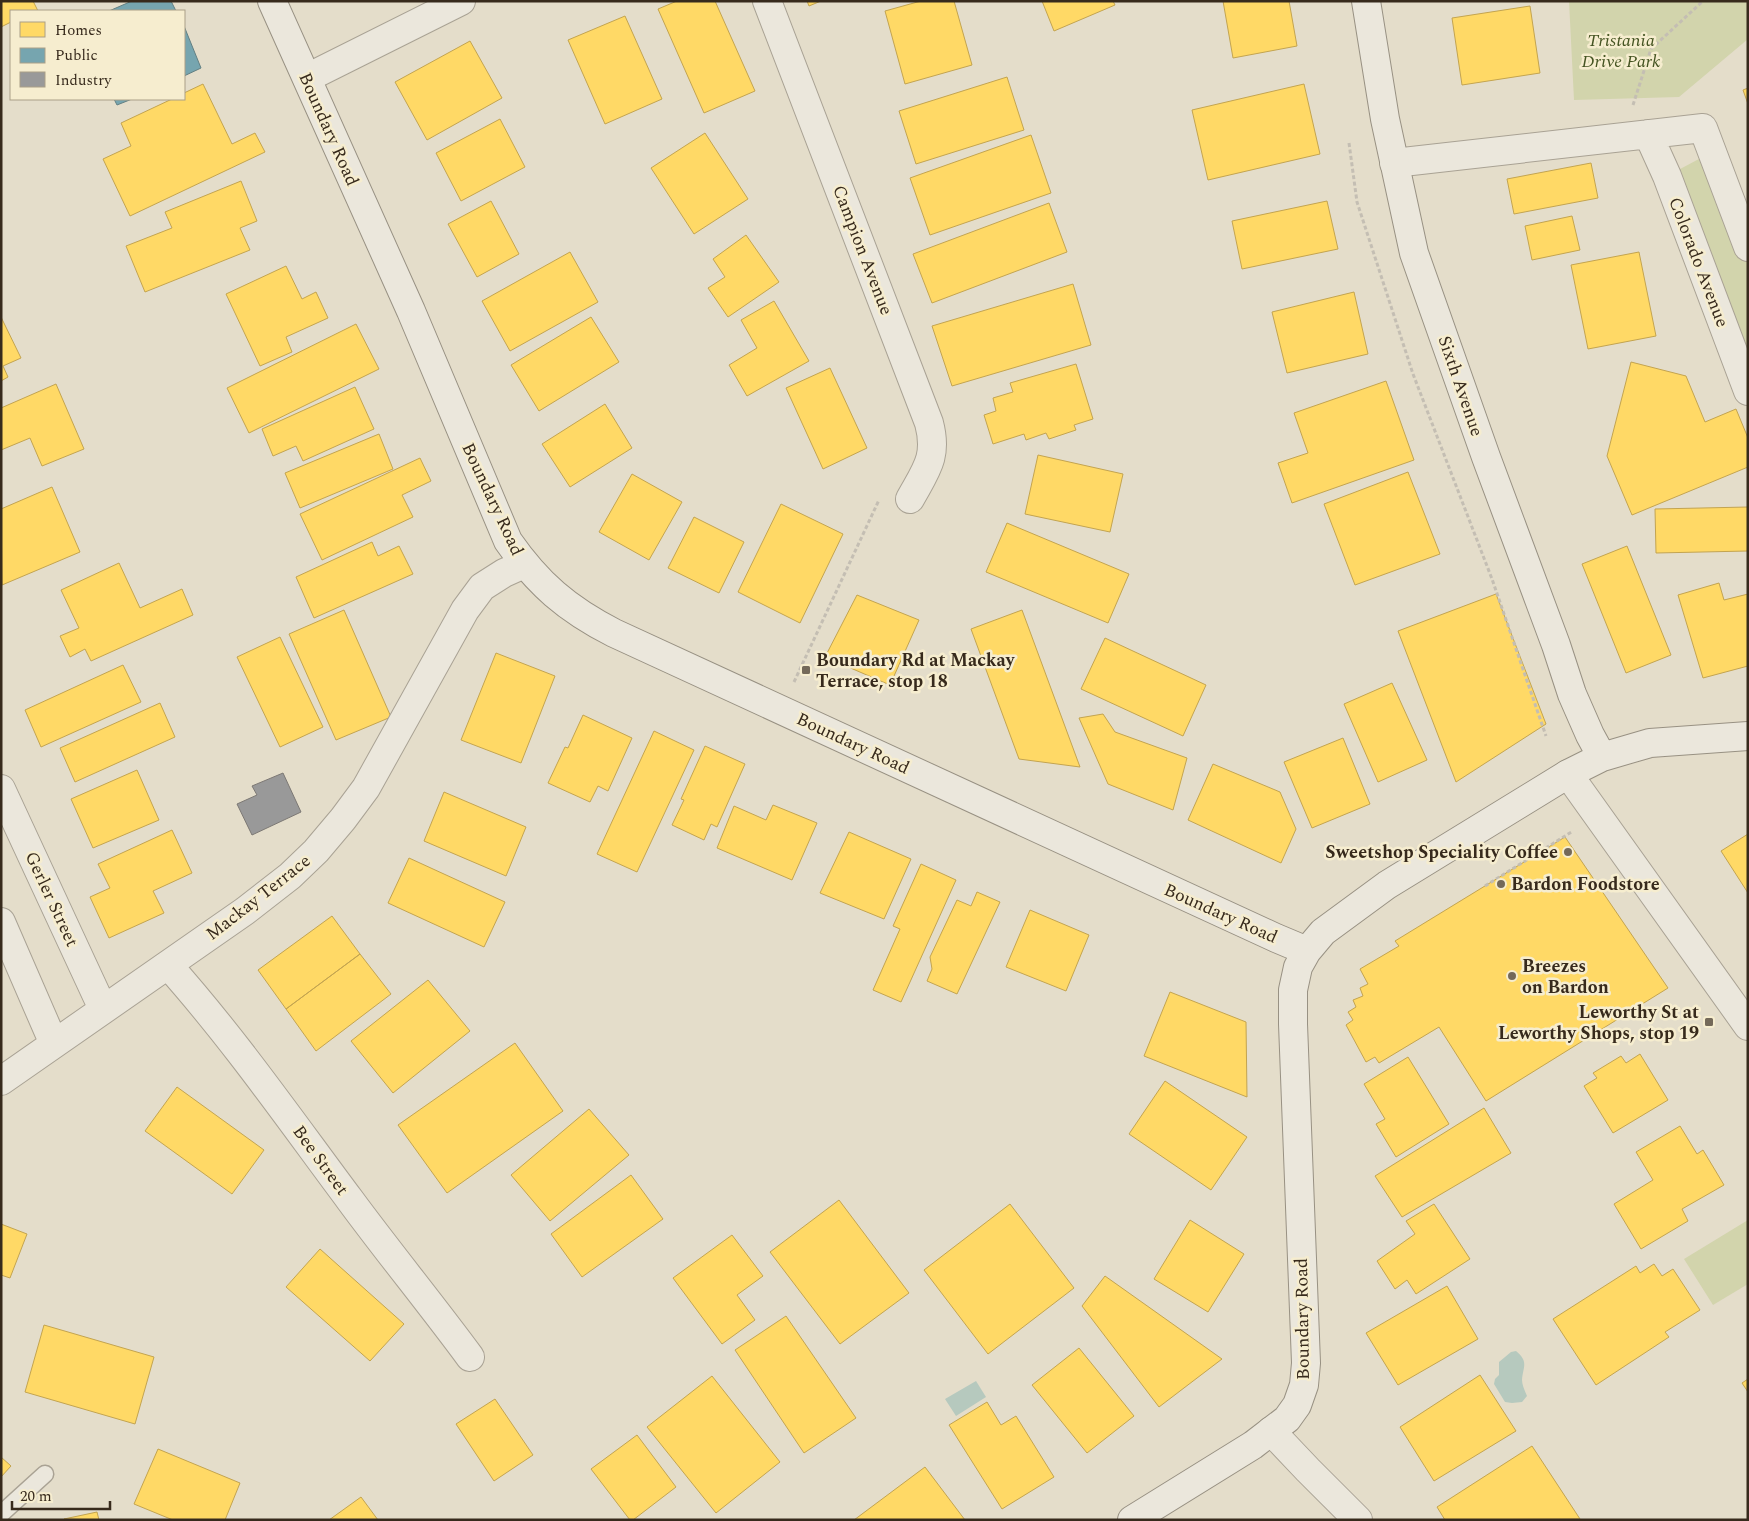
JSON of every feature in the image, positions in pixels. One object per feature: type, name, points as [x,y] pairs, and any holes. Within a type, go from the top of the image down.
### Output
[{"type":"street","name":"Boundary Road","points":[[272,1],[411,311],[508,541],[524,564],[567,606],[598,626],[1307,951],[1298,967],[1293,990],[1292,1024],[1306,1363],[1304,1385],[1297,1405],[1288,1419],[1254,1445],[1132,1520]]},
{"type":"street","points":[[307,78],[461,1]]},
{"type":"street","name":"Campion Avenue","points":[[768,1],[929,423],[933,444],[932,455],[910,499]]},
{"type":"street","name":"Sixth Avenue","points":[[1366,1],[1394,163],[1414,253],[1572,694],[1602,757]]},
{"type":"street","points":[[1394,163],[1703,128],[1748,247]]},
{"type":"street","name":"Colorado Avenue","points":[[1635,135],[1667,176],[1748,391]]},
{"type":"street","name":"Mackay Terrace","points":[[1,1081],[102,1009],[168,965],[296,871],[326,840],[366,788],[465,610],[482,587],[504,573],[524,564]]},
{"type":"street","points":[[1307,951],[1323,932],[1387,885],[1568,774],[1602,757],[1650,742],[1748,736]]},
{"type":"street","points":[[1568,774],[1748,1026]]},
{"type":"street","name":"Gerler Street","points":[[1,789],[102,1009]]},
{"type":"street","points":[[1,922],[54,1044]]},
{"type":"street","name":"Bee Street","points":[[168,965],[191,990],[280,1105],[348,1199],[470,1357]]},
{"type":"street","points":[[1271,1431],[1358,1520]]},
{"type":"lane","points":[[1,1514],[45,1474]]},
{"type":"path","points":[[1635,135],[1651,49],[1703,1]]},
{"type":"path","points":[[1350,143],[1357,202],[1407,356],[1492,579],[1546,736]]},
{"type":"path","points":[[780,710],[880,496]]},
{"type":"path","points":[[1485,886],[1573,830]]},
{"type":"green space","name":"Tristania Drive Park","points":[[1569,1],[1748,1],[1748,39],[1679,97],[1574,100]]},
{"type":"green space","points":[[1712,152],[1748,256],[1748,377],[1667,176]]},
{"type":"green space","points":[[1748,1220],[1748,1284],[1713,1305],[1684,1259]]},
{"type":"shaded area","points":[[1516,1351],[1524,1361],[1522,1382],[1527,1396],[1522,1402],[1505,1402],[1494,1384],[1495,1379],[1499,1375],[1499,1362],[1511,1352]]},
{"type":"shaded area","points":[[976,1381],[986,1397],[956,1416],[945,1399]]},
{"type":"building: Homes","points":[[1,1],[33,1],[38,10],[10,10],[10,22],[1,27]]},
{"type":"building: Homes","points":[[677,1],[715,1],[755,91],[704,113],[658,9]]},
{"type":"building: Homes","points":[[807,1],[821,1],[809,6]]},
{"type":"building: Homes","points":[[921,1],[954,1],[972,65],[905,84],[885,11]]},
{"type":"building: Homes","points":[[1042,1],[1113,1],[1115,5],[1054,31]]},
{"type":"building: Homes","points":[[1223,1],[1289,1],[1297,46],[1233,58]]},
{"type":"building: Homes","points":[[1530,6],[1540,73],[1462,85],[1452,18]]},
{"type":"building: Homes","points":[[625,16],[662,99],[605,124],[568,40]]},
{"type":"building: Homes","points":[[470,41],[502,98],[427,140],[395,82]]},
{"type":"building: Homes","points":[[1007,77],[1024,130],[916,164],[899,111]]},
{"type":"building: Homes","points":[[203,84],[232,144],[255,133],[265,152],[130,216],[103,159],[131,146],[121,123],[170,100],[185,100],[185,93]]},
{"type":"building: Homes","points":[[1304,84],[1320,154],[1208,180],[1192,110]]},
{"type":"building: Homes","points":[[1748,88],[1748,104],[1743,90]]},
{"type":"building: Homes","points":[[500,119],[525,167],[461,201],[436,153]]},
{"type":"building: Homes","points":[[705,133],[748,199],[694,234],[651,168]]},
{"type":"building: Homes","points":[[1031,135],[1051,193],[930,235],[910,178]]},
{"type":"building: Homes","points":[[1591,163],[1598,198],[1514,214],[1507,179]]},
{"type":"building: Homes","points":[[241,181],[257,221],[240,228],[250,250],[145,292],[126,246],[172,228],[165,212]]},
{"type":"building: Homes","points":[[491,201],[519,254],[477,277],[448,224]]},
{"type":"building: Homes","points":[[1327,201],[1338,249],[1242,269],[1232,221]]},
{"type":"building: Homes","points":[[1049,203],[1067,252],[932,303],[913,254]]},
{"type":"building: Homes","points":[[1572,216],[1580,250],[1532,260],[1525,226]]},
{"type":"building: Homes","points":[[746,235],[779,282],[728,317],[708,288],[725,277],[713,259]]},
{"type":"building: Homes","points":[[570,252],[598,302],[510,351],[482,301]]},
{"type":"building: Homes","points":[[1639,252],[1656,336],[1588,349],[1571,265]]},
{"type":"building: Homes","points":[[286,266],[302,299],[316,292],[328,318],[286,337],[292,352],[260,366],[226,294]]},
{"type":"building: Homes","points":[[1073,284],[1091,345],[952,386],[932,326]]},
{"type":"building: Homes","points":[[1354,292],[1368,354],[1287,373],[1272,312]]},
{"type":"building: Homes","points":[[774,301],[809,361],[747,396],[729,365],[757,348],[741,320]]},
{"type":"building: Homes","points":[[1,317],[21,358],[3,366],[8,377],[1,381]]},
{"type":"building: Homes","points":[[591,317],[619,362],[539,411],[511,365]]},
{"type":"building: Homes","points":[[356,324],[379,369],[249,433],[227,388]]},
{"type":"building: Homes","points":[[1631,362],[1686,376],[1705,422],[1736,409],[1748,438],[1748,467],[1632,515],[1607,456]]},
{"type":"building: Homes","points":[[1076,364],[1093,419],[1074,425],[1076,430],[1049,439],[1046,433],[1026,440],[1024,434],[993,444],[984,415],[996,411],[993,398],[1013,392],[1010,383]]},
{"type":"building: Homes","points":[[830,368],[867,448],[823,469],[786,388]]},
{"type":"building: Homes","points":[[1386,381],[1414,460],[1292,503],[1278,463],[1308,453],[1294,413]]},
{"type":"building: Homes","points":[[56,384],[84,449],[42,466],[30,438],[1,450],[1,408]]},
{"type":"building: Homes","points":[[355,387],[374,429],[303,461],[296,446],[273,456],[262,429]]},
{"type":"building: Homes","points":[[605,404],[632,448],[570,487],[542,444]]},
{"type":"building: Homes","points":[[379,434],[393,469],[300,508],[285,473]]},
{"type":"building: Homes","points":[[1038,455],[1123,474],[1110,532],[1025,514]]},
{"type":"building: Homes","points":[[420,458],[431,481],[402,495],[413,517],[322,560],[300,514]]},
{"type":"building: Homes","points":[[1408,472],[1440,554],[1355,585],[1324,504]]},
{"type":"building: Homes","points":[[632,474],[682,502],[649,560],[599,532]]},
{"type":"building: Homes","points":[[52,487],[80,552],[2,585],[1,509]]},
{"type":"building: Homes","points":[[781,504],[843,534],[800,623],[738,592]]},
{"type":"building: Homes","points":[[1748,507],[1748,551],[1656,553],[1655,509]]},
{"type":"building: Homes","points":[[694,517],[744,542],[719,593],[668,568]]},
{"type":"building: Homes","points":[[1007,523],[1129,574],[1108,623],[986,572]]},
{"type":"building: Homes","points":[[372,542],[378,556],[399,546],[413,574],[314,618],[296,577]]},
{"type":"building: Homes","points":[[1627,546],[1671,655],[1626,673],[1582,564]]},
{"type":"building: Homes","points":[[119,563],[140,608],[182,589],[193,615],[91,661],[85,649],[70,657],[60,636],[79,628],[61,590]]},
{"type":"building: Homes","points":[[1719,583],[1724,600],[1748,594],[1748,666],[1703,678],[1678,595]]},
{"type":"building: Homes","points":[[1496,594],[1546,724],[1456,782],[1398,631]]},
{"type":"building: Homes","points":[[857,595],[919,620],[890,685],[825,657]]},
{"type":"building: Homes","points":[[344,610],[391,717],[336,740],[289,634]]},
{"type":"building: Homes","points":[[1022,610],[1080,767],[1019,759],[971,629]]},
{"type":"building: Homes","points":[[280,637],[323,727],[280,747],[237,657]]},
{"type":"building: Homes","points":[[1105,638],[1206,685],[1183,736],[1081,689]]},
{"type":"building: Homes","points":[[496,653],[555,676],[521,763],[461,740]]},
{"type":"building: Homes","points":[[123,665],[141,702],[41,747],[25,710]]},
{"type":"building: Homes","points":[[1392,683],[1427,760],[1378,782],[1344,704]]},
{"type":"building: Homes","points":[[160,703],[175,737],[75,782],[60,748]]},
{"type":"building: Homes","points":[[1103,714],[1115,732],[1187,758],[1173,810],[1108,784],[1079,718]]},
{"type":"building: Homes","points":[[583,715],[632,738],[608,791],[598,786],[590,802],[548,783],[565,747],[568,748]]},
{"type":"building: Homes","points":[[654,731],[694,750],[637,872],[597,854]]},
{"type":"building: Homes","points":[[1343,738],[1370,804],[1312,828],[1284,762]]},
{"type":"building: Homes","points":[[705,746],[745,764],[717,827],[711,824],[704,840],[672,825],[684,800],[681,799]]},
{"type":"building: Homes","points":[[1213,764],[1280,792],[1296,829],[1281,863],[1188,820]]},
{"type":"building: Homes","points":[[137,770],[159,820],[93,848],[71,799]]},
{"type":"building: Homes","points":[[444,792],[526,827],[506,876],[424,841]]},
{"type":"building: Homes","points":[[773,805],[817,823],[792,880],[717,848],[734,806],[766,820]]},
{"type":"building: Homes","points":[[172,830],[192,873],[153,891],[164,913],[109,938],[90,897],[110,888],[98,864]]},
{"type":"building: Homes","points":[[849,832],[911,859],[884,919],[820,893]]},
{"type":"building: Homes","points":[[1748,834],[1748,893],[1721,851]]},
{"type":"building: Homes","name":"Breezes on Bardon","points":[[1565,837],[1668,988],[1486,1101],[1439,1027],[1379,1063],[1375,1057],[1366,1062],[1346,1025],[1353,1020],[1348,1012],[1356,1007],[1353,1000],[1363,996],[1360,988],[1368,984],[1360,969],[1399,946],[1395,941]]},
{"type":"building: Homes","points":[[409,858],[505,902],[484,947],[388,903]]},
{"type":"building: Homes","points":[[921,864],[956,880],[901,1002],[873,990],[900,929],[893,926]]},
{"type":"building: Homes","points":[[977,892],[1000,902],[957,994],[927,981],[932,969],[930,957],[957,900],[971,906]]},
{"type":"building: Homes","points":[[1030,910],[1089,935],[1066,991],[1006,967]]},
{"type":"building: Homes","points":[[332,916],[360,954],[286,1009],[258,970]]},
{"type":"building: Homes","points":[[360,954],[391,994],[316,1051],[286,1009]]},
{"type":"building: Homes","points":[[428,980],[470,1031],[393,1093],[351,1041]]},
{"type":"building: Homes","points":[[1170,992],[1246,1022],[1247,1097],[1144,1056]]},
{"type":"building: Homes","points":[[515,1043],[563,1111],[447,1193],[398,1125]]},
{"type":"building: Homes","points":[[1640,1054],[1668,1100],[1613,1133],[1584,1086],[1597,1078],[1593,1073],[1621,1056],[1626,1063]]},
{"type":"building: Homes","points":[[1408,1057],[1449,1124],[1396,1157],[1376,1124],[1385,1119],[1364,1084]]},
{"type":"building: Homes","points":[[1165,1081],[1247,1137],[1211,1190],[1129,1134]]},
{"type":"building: Homes","points":[[177,1087],[264,1150],[232,1194],[145,1131]]},
{"type":"building: Homes","points":[[1484,1108],[1511,1153],[1402,1217],[1375,1176]]},
{"type":"building: Homes","points":[[589,1109],[629,1155],[550,1221],[511,1175]]},
{"type":"building: Homes","points":[[1680,1126],[1697,1154],[1703,1150],[1724,1185],[1682,1209],[1688,1221],[1641,1249],[1614,1204],[1653,1180],[1636,1152]]},
{"type":"building: Homes","points":[[631,1175],[663,1219],[582,1277],[551,1234]]},
{"type":"building: Homes","points":[[839,1200],[909,1293],[840,1344],[770,1252]]},
{"type":"building: Homes","points":[[1010,1204],[1074,1288],[988,1354],[924,1270]]},
{"type":"building: Homes","points":[[1434,1204],[1470,1259],[1416,1294],[1407,1280],[1395,1289],[1377,1261],[1415,1234],[1406,1221]]},
{"type":"building: Homes","points":[[1190,1220],[1244,1254],[1208,1312],[1154,1279]]},
{"type":"building: Homes","points":[[1,1224],[27,1234],[10,1278],[1,1275]]},
{"type":"building: Homes","points":[[732,1235],[763,1276],[737,1295],[755,1320],[722,1344],[673,1278]]},
{"type":"building: Homes","points":[[320,1249],[404,1324],[370,1361],[286,1287]]},
{"type":"building: Homes","points":[[1654,1264],[1662,1276],[1673,1269],[1700,1310],[1665,1332],[1669,1337],[1596,1385],[1553,1319],[1636,1266],[1640,1273]]},
{"type":"building: Homes","points":[[1105,1276],[1222,1359],[1159,1407],[1082,1306]]},
{"type":"building: Homes","points":[[1447,1286],[1478,1339],[1398,1385],[1366,1333]]},
{"type":"building: Homes","points":[[786,1316],[856,1418],[804,1453],[735,1350]]},
{"type":"building: Homes","points":[[44,1325],[154,1357],[135,1424],[25,1392]]},
{"type":"building: Homes","points":[[1079,1348],[1134,1416],[1087,1453],[1032,1385]]},
{"type":"building: Homes","points":[[1480,1375],[1516,1431],[1434,1481],[1400,1427]]},
{"type":"building: Homes","points":[[712,1376],[780,1462],[716,1513],[647,1427]]},
{"type":"building: Homes","points":[[1748,1379],[1748,1392],[1742,1383]]},
{"type":"building: Homes","points":[[495,1399],[533,1455],[494,1481],[456,1424]]},
{"type":"building: Homes","points":[[987,1402],[1001,1425],[1016,1416],[1054,1477],[1002,1509],[949,1425]]},
{"type":"building: Homes","points":[[637,1435],[676,1487],[633,1520],[630,1520],[591,1469]]},
{"type":"building: Homes","points":[[1532,1446],[1580,1519],[1445,1520],[1437,1507]]},
{"type":"building: Homes","points":[[158,1449],[240,1483],[225,1520],[173,1520],[134,1504]]},
{"type":"building: Homes","points":[[1,1457],[11,1466],[1,1477]]},
{"type":"building: Homes","points":[[925,1467],[965,1520],[854,1520]]},
{"type":"building: Homes","points":[[361,1497],[378,1520],[329,1520]]},
{"type":"building: Homes","points":[[97,1512],[99,1520],[64,1519]]},
{"type":"building: Public","points":[[132,1],[171,1],[176,10],[111,10]]},
{"type":"building: Public","points":[[185,28],[201,68],[185,76]]},
{"type":"building: Public","points":[[114,100],[130,100],[117,105]]},
{"type":"building: Industry","points":[[283,773],[301,812],[252,835],[237,804],[257,795],[252,786]]},
{"type":"place","name":"Boundary Rd at Mackay Terrace, stop 18","points":[[806,670]]},
{"type":"place","name":"Sweetshop Speciality Coffee","points":[[1568,852]]},
{"type":"place","name":"Bardon Foodstore","points":[[1501,884]]},
{"type":"place","name":"Breezes on Bardon","points":[[1512,976]]},
{"type":"place","name":"Leworthy St at Leworthy Shops, stop 19","points":[[1709,1022]]}]
